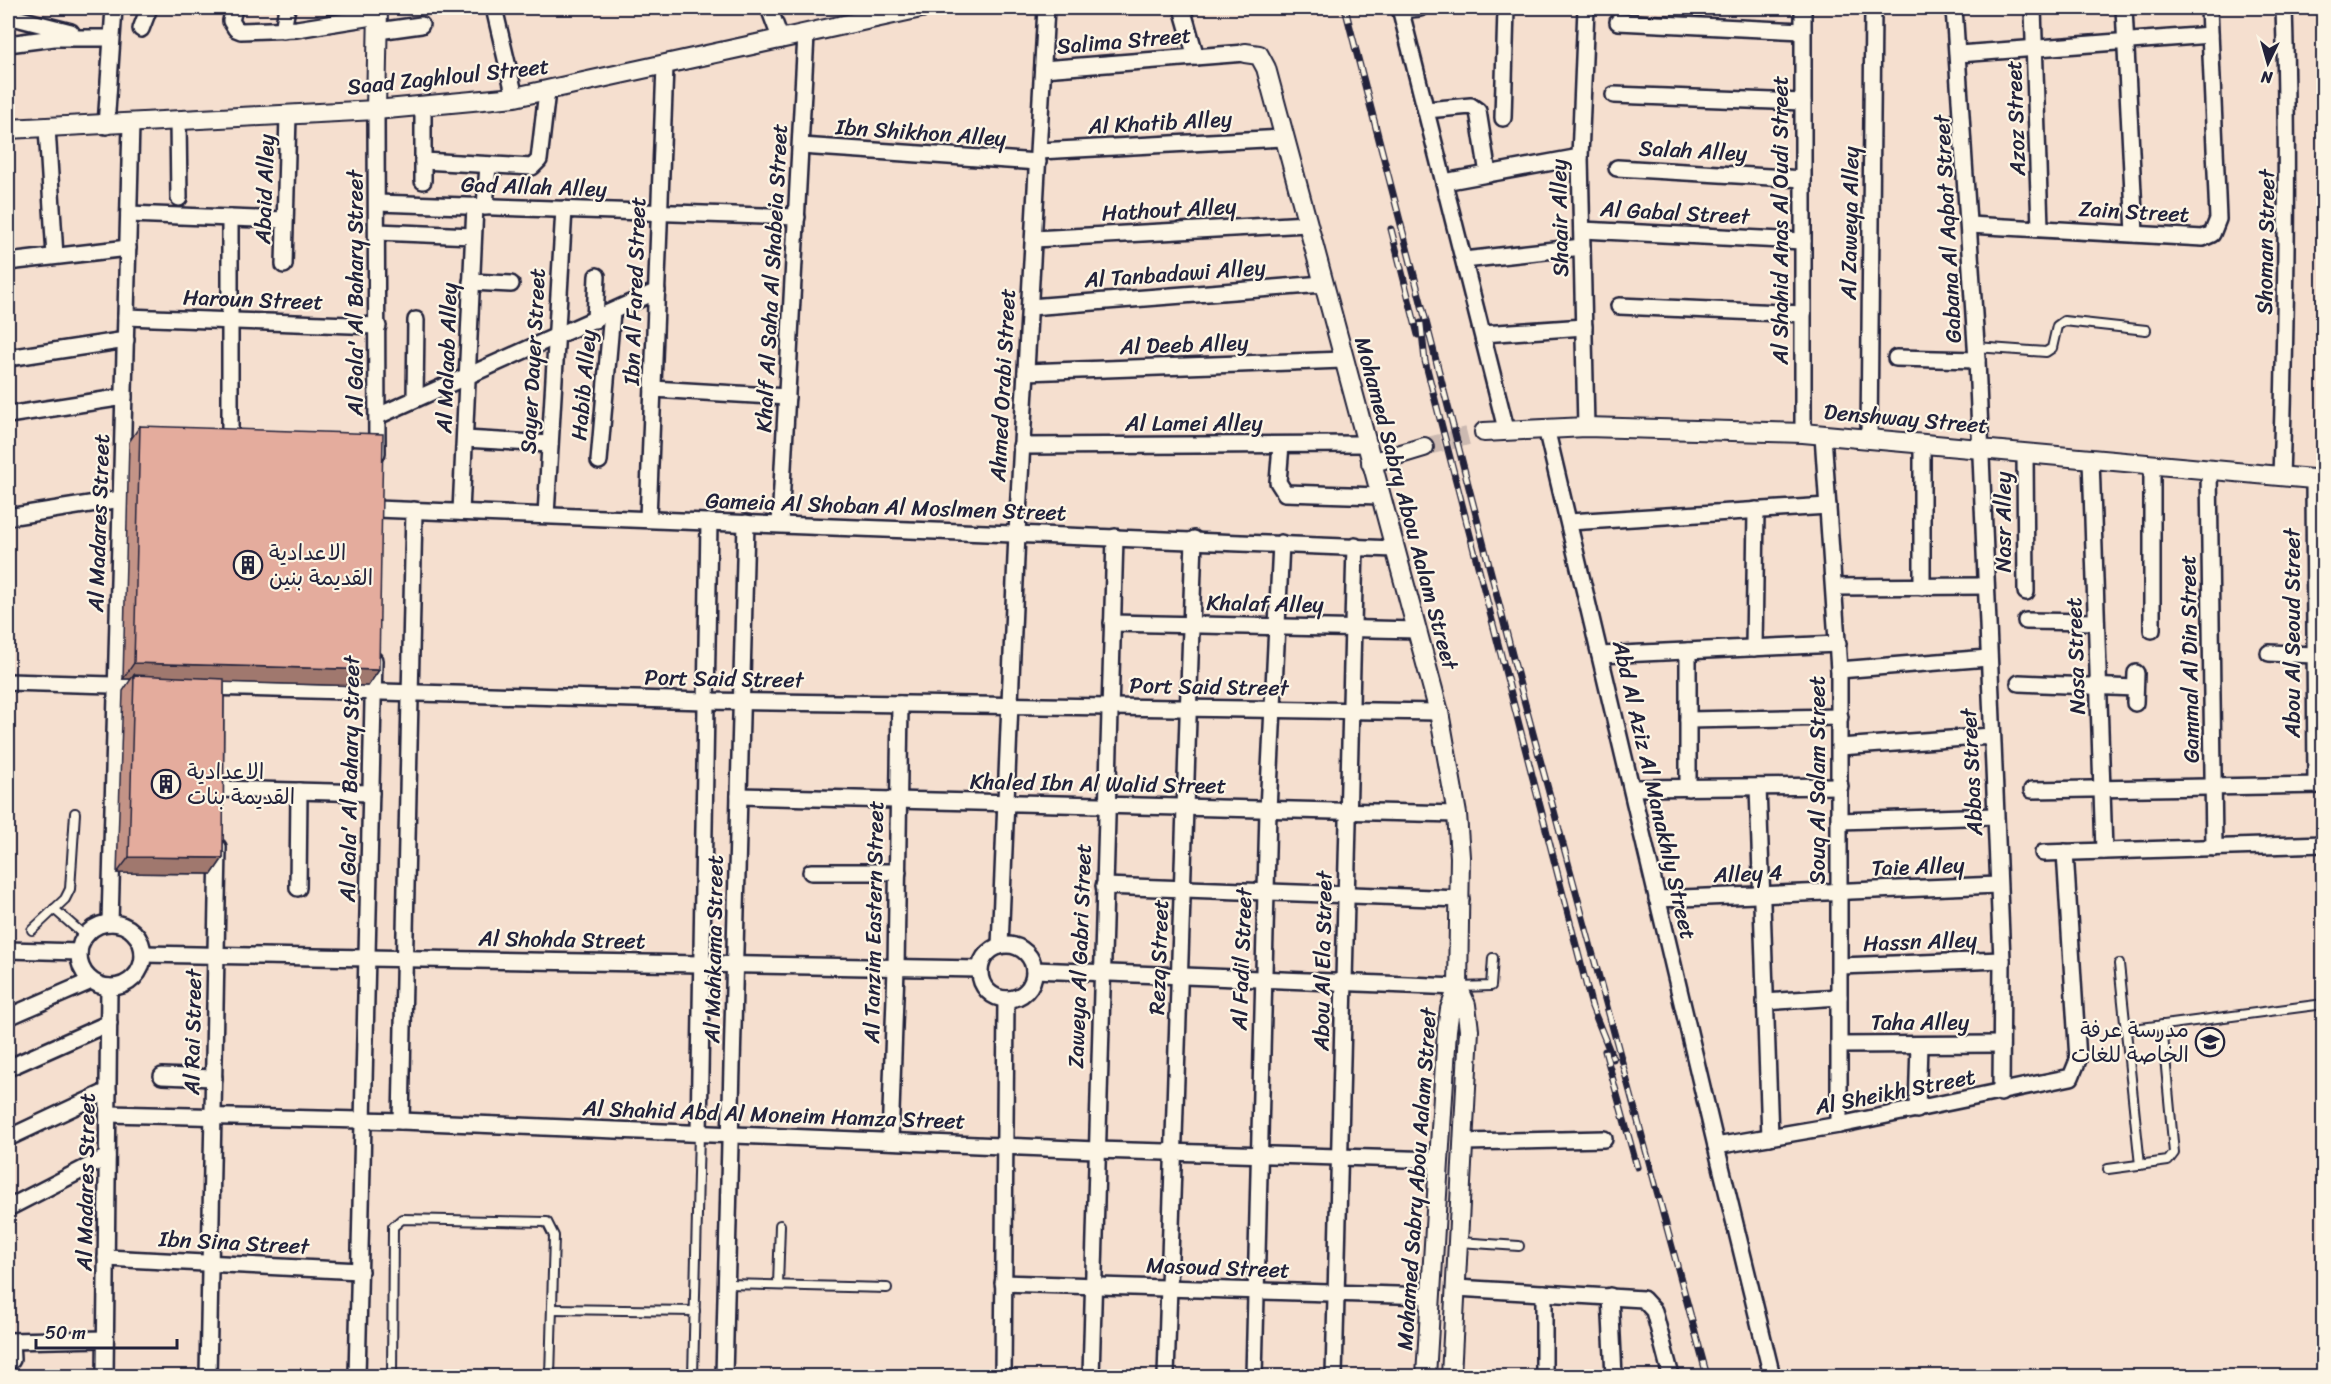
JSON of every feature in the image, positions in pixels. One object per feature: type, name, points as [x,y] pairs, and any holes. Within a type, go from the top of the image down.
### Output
[{"type":"street","points":[[106,126],[110,38],[114,8]]},
{"type":"street","points":[[141,29],[149,8]]},
{"type":"street","points":[[234,8],[231,21],[236,30],[283,30],[378,18],[421,25]]},
{"type":"street","points":[[283,30],[287,8]]},
{"type":"street","points":[[494,8],[515,97]]},
{"type":"street","points":[[769,8],[781,40]]},
{"type":"street","name":"Saad Zaghloul Street","points":[[8,129],[106,126],[376,110],[515,97],[665,66],[921,8]]},
{"type":"street","name":"Ahmed Orabi Street","points":[[1000,946],[1017,533],[1046,8]]},
{"type":"street","points":[[1182,8],[1196,57]]},
{"type":"street","points":[[1420,8],[1400,9],[1506,429]]},
{"type":"street","points":[[1503,118],[1506,8]]},
{"type":"street","name":"Shaair Alley","points":[[1586,8],[1581,157],[1586,427]]},
{"type":"street","name":"Al Shahid Anas Al Oudi Street","points":[[1803,8],[1803,433]]},
{"type":"street","name":"Al Zaweya Alley","points":[[1869,439],[1873,8]]},
{"type":"street","name":"Gabana Al Aqbat Street","points":[[1954,8],[1959,54],[1977,354],[1979,449]]},
{"type":"street","name":"Azoz Street","points":[[2033,8],[2040,228]]},
{"type":"street","points":[[2124,8],[2135,234]]},
{"type":"street","name":"Zain Street","points":[[1969,225],[2203,238],[2212,234],[2217,228],[2209,8]]},
{"type":"street","name":"Shoman Street","points":[[2281,477],[2289,139],[2284,8]]},
{"type":"street","points":[[8,16],[91,37]]},
{"type":"street","points":[[376,110],[378,18]]},
{"type":"street","points":[[1618,22],[1803,31]]},
{"type":"street","name":"Khalf Al Saha Al Shabeia Street","points":[[780,524],[806,35]]},
{"type":"street","points":[[1959,54],[2210,35]]},
{"type":"street","points":[[8,44],[91,37],[110,38]]},
{"type":"street","name":"Mohamed Sabry Abou Aalam Street","points":[[1245,53],[1252,52],[1263,60],[1439,712],[1457,814],[1461,899],[1458,987],[1450,1009],[1447,1030],[1426,1377]]},
{"type":"street","name":"Salima Street","points":[[1043,69],[1245,53]]},
{"type":"street","name":"Ibn Al Fared Street","points":[[648,519],[665,66]]},
{"type":"street","points":[[423,161],[529,168],[538,163],[548,91]]},
{"type":"street","points":[[1614,95],[1803,102]]},
{"type":"street","points":[[423,106],[423,181]]},
{"type":"street","points":[[1426,110],[1471,106],[1478,111],[1488,174]]},
{"type":"street","name":"Al Gala' Al Bahary Street","points":[[376,110],[378,416],[372,445],[377,466]]},
{"type":"street","name":"Abaid Alley","points":[[284,265],[288,115]]},
{"type":"street","points":[[178,121],[179,198]]},
{"type":"street","name":"Al Madares Street","points":[[110,923],[121,499],[129,436],[124,397],[131,124]]},
{"type":"street","points":[[47,128],[55,256]]},
{"type":"street","name":"Al Khatib Alley","points":[[1038,157],[1284,138]]},
{"type":"street","name":"Ibn Shikhon Alley","points":[[801,146],[1038,157]]},
{"type":"street","points":[[1444,182],[1581,157]]},
{"type":"street","name":"Al Malaab Alley","points":[[461,512],[473,236],[488,165]]},
{"type":"street","name":"Salah Alley","points":[[1617,168],[1803,179]]},
{"type":"street","name":"Gad Allah Alley","points":[[377,204],[797,217]]},
{"type":"street","name":"Sayer Dayer Street","points":[[546,515],[564,209]]},
{"type":"street","points":[[129,214],[285,220]]},
{"type":"street","points":[[230,218],[230,440]]},
{"type":"street","name":"Hathout Alley","points":[[1034,239],[1307,224]]},
{"type":"street","name":"Al Gabal Street","points":[[1582,230],[1803,240]]},
{"type":"street","points":[[377,232],[473,236]]},
{"type":"street","points":[[1464,260],[1582,247]]},
{"type":"street","points":[[8,262],[128,248]]},
{"type":"street","points":[[595,320],[597,276]]},
{"type":"street","points":[[471,282],[511,284]]},
{"type":"street","name":"Al Tanbadawi Alley","points":[[1030,307],[1323,284]]},
{"type":"street","points":[[378,416],[657,291]]},
{"type":"street","points":[[1619,306],[1803,314]]},
{"type":"street","name":"Habib Alley","points":[[599,461],[612,312]]},
{"type":"street","name":"Haroun Street","points":[[126,317],[378,326]]},
{"type":"street","points":[[415,399],[416,320]]},
{"type":"street","points":[[1483,334],[1584,327]]},
{"type":"street","points":[[8,358],[126,340]]},
{"type":"street","points":[[1896,358],[1977,354]]},
{"type":"street","name":"Al Deeb Alley","points":[[1026,372],[1343,360]]},
{"type":"street","points":[[653,389],[787,397]]},
{"type":"street","points":[[8,415],[124,397]]},
{"type":"street","name":"Denshway Street","points":[[1484,432],[1506,429],[1586,427],[1803,433],[2319,480]]},
{"type":"street","name":"Abd Al Aziz Al Manakhly Street","points":[[1546,428],[1772,1377]]},
{"type":"street","name":"Souq Al Salam Street","points":[[1823,435],[1839,644],[1839,1125]]},
{"type":"street","points":[[465,439],[550,444]]},
{"type":"street","name":"Al Lamei Alley","points":[[1022,446],[1366,444]]},
{"type":"street","points":[[1922,444],[1922,586]]},
{"type":"street","points":[[1281,445],[1278,482],[1285,493],[1380,496]]},
{"type":"street","points":[[1371,463],[1424,447]]},
{"type":"street","name":"Abbas Street","points":[[1979,449],[2002,960],[2001,1093]]},
{"type":"street","name":"Nasr Alley","points":[[2025,453],[2026,592]]},
{"type":"street","name":"Nasa Street","points":[[2091,459],[2104,851]]},
{"type":"street","points":[[2152,465],[2152,630]]},
{"type":"street","name":"Gammal Al Din Street","points":[[2209,470],[2214,848]]},
{"type":"street","name":"Abou Al Seoud Street","points":[[2319,480],[2315,655],[2320,785]]},
{"type":"street","points":[[8,517],[121,499]]},
{"type":"street","points":[[1569,522],[1828,506]]},
{"type":"street","name":"Gameia Al Shoban Al Moslmen Street","points":[[376,509],[1394,549]]},
{"type":"street","points":[[401,1121],[414,510]]},
{"type":"street","points":[[1754,648],[1756,510]]},
{"type":"street","points":[[699,1133],[709,522]]},
{"type":"street","name":"Al Mahkama Street","points":[[724,1377],[746,523]]},
{"type":"street","name":"Zaweya Al Gabri Street","points":[[1091,1377],[1115,537]]},
{"type":"street","name":"Rezq Street","points":[[1166,1377],[1194,540]]},
{"type":"street","name":"Al Fadil Street","points":[[1254,1377],[1268,810],[1281,543]]},
{"type":"street","name":"Abou Al Ela Street","points":[[1334,1377],[1355,546]]},
{"type":"street","points":[[1834,587],[1985,586]]},
{"type":"street","points":[[2026,621],[2096,622]]},
{"type":"street","name":"Khalaf Alley","points":[[1112,623],[1417,630]]},
{"type":"street","points":[[1600,655],[1839,644]]},
{"type":"street","name":"Al Gala' Al Bahary Street","points":[[357,1377],[374,646]]},
{"type":"street","points":[[1688,651],[1688,788]]},
{"type":"street","points":[[2269,653],[2315,655]]},
{"type":"street","points":[[1839,670],[1988,658]]},
{"type":"street","points":[[8,682],[163,686]]},
{"type":"street","points":[[2019,683],[2135,688]]},
{"type":"street","name":"Port Said Street","points":[[186,687],[220,694],[374,692],[706,701],[1439,712]]},
{"type":"street","name":"Al Tanzim Eastern Street","points":[[890,1141],[896,968],[900,704]]},
{"type":"street","points":[[1688,720],[1840,717]]},
{"type":"street","points":[[1840,747],[1992,736]]},
{"type":"street","points":[[2032,790],[2320,785]]},
{"type":"street","points":[[1632,788],[1840,786]]},
{"type":"street","points":[[1758,787],[1770,1137]]},
{"type":"street","points":[[219,789],[371,793]]},
{"type":"street","points":[[298,888],[299,791]]},
{"type":"street","name":"Khaled Ibn Al Walid Street","points":[[739,796],[1457,814]]},
{"type":"street","points":[[1840,821],[1995,816]]},
{"type":"street","name":"Al Rai Street","points":[[208,1377],[218,837]]},
{"type":"street","points":[[2043,853],[2324,844]]},
{"type":"street","name":"Al Sheikh Street","points":[[1716,1146],[1839,1125],[2065,1080],[2075,1072],[2078,1060],[2066,852]]},
{"type":"street","points":[[811,872],[898,872]]},
{"type":"street","name":"Taie Alley","points":[[1840,892],[1998,885]]},
{"type":"street","points":[[1104,886],[1461,899]]},
{"type":"street","name":"Alley 4","points":[[1658,899],[1840,892]]},
{"type":"street","points":[[110,923],[122,925],[133,932],[140,942],[143,954],[137,974],[129,981],[109,987],[92,981],[80,963],[79,952],[85,936],[92,929],[110,923]]},
{"type":"street","points":[[1000,946],[1016,946],[1032,962],[1034,970],[1029,987],[1015,998],[1006,999],[989,993],[980,978],[980,969],[986,954],[1000,946]]},
{"type":"street","points":[[8,950],[79,952]]},
{"type":"street","name":"Al Shohda Street","points":[[143,954],[980,969]]},
{"type":"street","name":"Hassn Alley","points":[[1840,966],[2002,960]]},
{"type":"street","points":[[1034,970],[1263,981],[1458,987]]},
{"type":"street","points":[[8,1017],[92,981]]},
{"type":"street","name":"Al Madares Street","points":[[105,1377],[109,987]]},
{"type":"street","name":"Mohamed Sabry Abou Aalam Street","points":[[1451,1377],[1465,1142],[1469,1030],[1466,1005],[1458,987]]},
{"type":"street","points":[[1765,1002],[1839,997]]},
{"type":"street","points":[[1003,1377],[1006,999]]},
{"type":"street","points":[[8,1068],[109,1023]]},
{"type":"street","name":"Taha Alley","points":[[1839,1045],[2001,1044]]},
{"type":"street","points":[[1917,1110],[1919,1045]]},
{"type":"street","points":[[162,1076],[214,1078]]},
{"type":"street","points":[[8,1138],[108,1091]]},
{"type":"street","name":"Al Shahid Abd Al Moneim Hamza Street","points":[[108,1114],[401,1121],[1096,1150],[1439,1160]]},
{"type":"street","points":[[1465,1142],[1604,1139]]},
{"type":"street","points":[[8,1208],[107,1156]]},
{"type":"street","points":[[1434,1240],[1459,1242]]},
{"type":"street","name":"Ibn Sina Street","points":[[106,1258],[360,1271]]},
{"type":"street","name":"Masoud Street","points":[[1004,1284],[1430,1296]]},
{"type":"street","points":[[1456,1288],[1638,1297],[1648,1302],[1654,1311],[1671,1377]]},
{"type":"street","points":[[1544,1293],[1544,1377]]},
{"type":"street","points":[[1610,1296],[1614,1377]]},
{"type":"street","points":[[12,1360],[9,1341],[105,1339]]},
{"type":"lane","points":[[1977,354],[2046,352],[2052,348],[2057,326],[2064,321],[2146,330]]},
{"type":"lane","points":[[32,930],[54,909],[70,889],[75,813]]},
{"type":"lane","points":[[54,909],[85,936]]},
{"type":"lane","points":[[1458,987],[1491,986],[1493,958]]},
{"type":"lane","points":[[2119,964],[2140,1165]]},
{"type":"lane","points":[[2126,1030],[2324,1004]]},
{"type":"lane","points":[[2108,1169],[2168,1161],[2174,1153],[2162,1025]]},
{"type":"lane","points":[[693,1377],[699,1133]]},
{"type":"lane","points":[[392,1377],[393,1227],[398,1220],[547,1222],[554,1236],[550,1377]]},
{"type":"lane","points":[[778,1285],[780,1225]]},
{"type":"lane","points":[[1459,1242],[1519,1246]]},
{"type":"lane","points":[[727,1284],[887,1288]]},
{"type":"lane","points":[[552,1309],[695,1311]]},
{"type":"building","name":"الاعدادية القديمة بنين","points":[[140,426],[383,434],[379,670],[134,663]]},
{"type":"building","name":"الاعدادية القديمة بنات","points":[[134,675],[224,679],[223,858],[129,857]]},
{"type":"tunnel","points":[[1424,447],[1484,432]]},
{"type":"railway","points":[[1345,8],[1521,689],[1707,1376]]},
{"type":"railway","points":[[1391,229],[1418,335]]},
{"type":"railway","points":[[1421,323],[1425,361],[1592,1007],[1613,1059]]},
{"type":"railway","points":[[1605,1051],[1637,1167]]},
{"type":"place","name":"الاعدادية القديمة بنين","points":[[248,565]]},
{"type":"place","name":"الاعدادية القديمة بنات","points":[[166,784]]},
{"type":"place","name":"مدرسة عرفة الخاصة للغات","points":[[2210,1042]]}]
